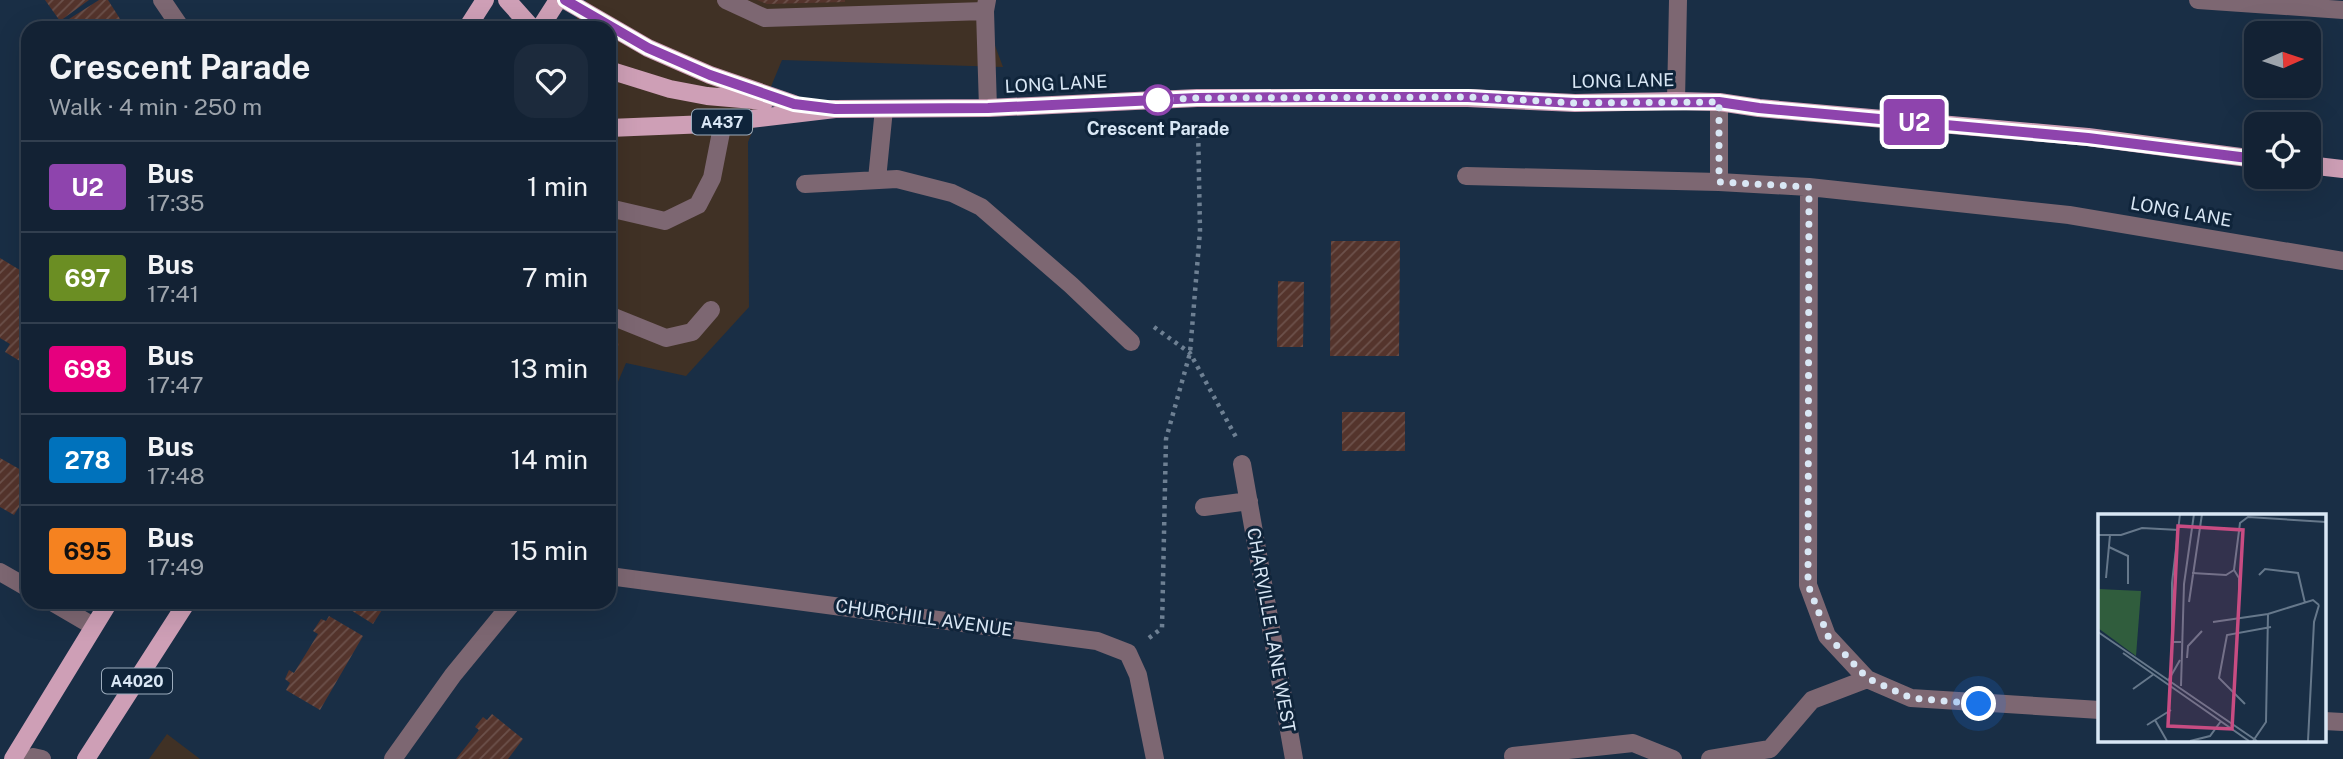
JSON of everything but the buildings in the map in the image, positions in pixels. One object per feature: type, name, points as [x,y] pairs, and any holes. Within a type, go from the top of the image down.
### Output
[{"type":"main road","points":[[472,21],[485,0]]},
{"type":"main road","points":[[507,0],[526,21]]},
{"type":"main road","points":[[544,21],[558,0]]},
{"type":"main road","name":"LONG LANE","points":[[565,0],[601,21]]},
{"type":"main road","name":"LONG LANE","points":[[616,29],[648,48],[710,75],[794,104]]},
{"type":"main road","name":"LONG LANE","points":[[616,72],[682,91],[835,109]]},
{"type":"main road","name":"LONG LANE","points":[[616,128],[723,122],[835,109],[988,108],[1197,98],[1468,97],[1575,103],[1719,102],[2088,138],[2244,158]]},
{"type":"main road","points":[[2321,166],[2343,169]]},
{"type":"main road","points":[[13,759],[104,609]]},
{"type":"main road","name":"A4020","points":[[86,759],[182,609]]},
{"type":"street","points":[[162,0],[176,21]]},
{"type":"street","points":[[726,0],[765,18],[986,6]]},
{"type":"street","points":[[1676,101],[1678,0]]},
{"type":"street","points":[[2198,0],[2300,4],[2343,10]]},
{"type":"street","name":"LONG LANE","points":[[986,6],[988,108]]},
{"type":"street","points":[[1719,102],[1719,182]]},
{"type":"street","points":[[877,179],[884,109]]},
{"type":"street","points":[[616,210],[665,221],[698,205],[712,178],[723,122]]},
{"type":"street","name":"LONG LANE","points":[[1466,176],[1719,182],[1809,187],[2069,215],[2343,261]]},
{"type":"street","points":[[805,184],[897,179],[952,192],[981,207],[1080,293],[1131,342]]},
{"type":"street","points":[[1809,187],[1808,585],[1828,636],[1867,678],[1911,698],[2098,710]]},
{"type":"street","points":[[616,318],[666,338],[692,332],[712,310]]},
{"type":"street","name":"CHARVILLE LANE WEST","points":[[1242,464],[1294,759]]},
{"type":"street","points":[[1204,507],[1249,501]]},
{"type":"street","points":[[0,572],[21,584]]},
{"type":"street","name":"CHURCHILL AVENUE","points":[[616,577],[1097,641],[1128,653]]},
{"type":"street","points":[[64,609],[93,626]]},
{"type":"street","points":[[393,759],[453,676],[507,609]]},
{"type":"street","points":[[1128,653],[1138,675],[1155,759]]},
{"type":"street","points":[[1710,759],[1770,749],[1812,700],[1867,678]]},
{"type":"street","points":[[1513,756],[1633,743],[1673,759]]},
{"type":"street","points":[[22,759],[42,759]]},
{"type":"path","points":[[1128,653],[1162,628],[1166,439],[1190,353],[1200,232],[1197,98]]},
{"type":"path","points":[[1196,363],[1242,448],[1242,464]]},
{"type":"shaded area","points":[[586,0],[978,0],[1003,67],[782,60],[748,142],[749,307],[686,376],[626,363],[616,387],[616,21],[576,21]]},
{"type":"shaded area","points":[[167,734],[200,759],[149,759]]},
{"type":"bus line","name":"U2","points":[[565,0],[601,21]]},
{"type":"bus line","name":"U2","points":[[616,29],[648,48],[710,75],[794,104],[835,109],[988,108],[1197,98],[1468,97],[1575,103],[1719,102],[2088,138],[2244,158]]},
{"type":"place","name":"Crescent Parade","points":[[1158,100]]},
{"type":"route","points":[[1158,100],[1468,97],[1575,103],[1719,102],[1719,182],[1809,187],[1808,585],[1828,636],[1867,678],[1911,698],[1979,704]]}]
